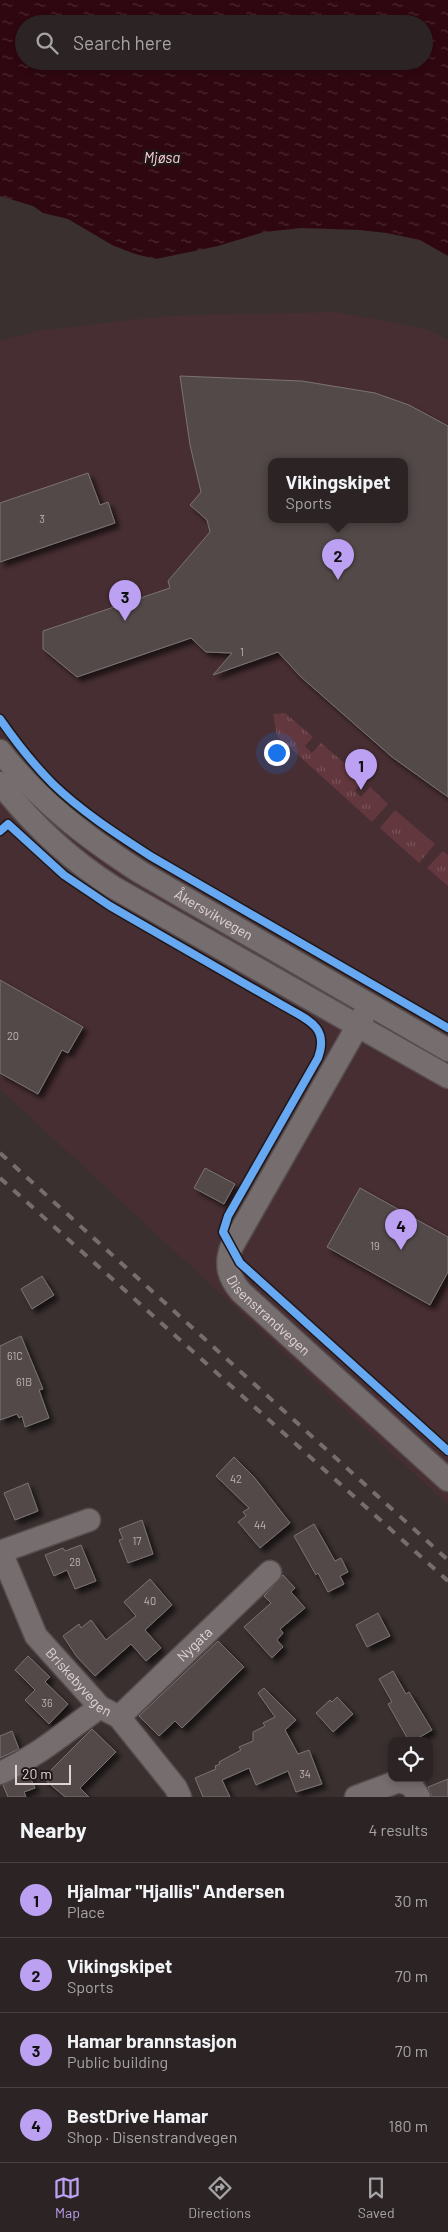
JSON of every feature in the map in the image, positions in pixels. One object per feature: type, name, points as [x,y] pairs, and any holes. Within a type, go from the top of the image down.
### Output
[{"type":"street","name":"Åkersvikvegen","points":[[0,752],[39,796],[107,850],[140,872],[448,1050]]},
{"type":"street","name":"Åkersvikvegen","points":[[0,783],[44,833],[86,870],[357,1027],[448,1077]]},
{"type":"street","name":"Disenstrandvegen","points":[[369,1006],[231,1248],[227,1261],[233,1283],[241,1292],[448,1480]]},
{"type":"street","points":[[0,1552],[89,1520]]},
{"type":"street","name":"Briskebyvegen","points":[[0,1552],[36,1636],[109,1712],[176,1788],[180,1797]]},
{"type":"street","name":"Nygata","points":[[0,1773],[109,1712],[270,1572]]},
{"type":"street","points":[[356,1797],[399,1780],[412,1789]]},
{"type":"shaded area","points":[[335,312],[423,328],[448,339],[448,1505],[0,1089],[0,341],[37,331],[166,316]]},
{"type":"green space","points":[[285,713],[313,737],[305,746],[312,753],[321,743],[363,779],[355,791],[361,797],[370,787],[388,804],[372,822],[277,736],[273,714]]},
{"type":"green space","points":[[395,810],[435,844],[419,863],[380,828]]},
{"type":"green space","points":[[443,851],[448,855],[448,886],[427,868]]},
{"type":"water","name":"Mjøsa","points":[[0,0],[448,0],[448,256],[420,240],[387,233],[301,228],[264,232],[218,246],[156,259],[135,254],[112,245],[68,219],[43,213],[33,206],[0,196]]},
{"type":"building","points":[[180,376],[302,381],[375,393],[409,405],[448,426],[448,797],[392,757],[301,677],[278,652],[213,675],[232,653],[206,652],[191,638],[77,677],[43,649],[43,631],[170,588],[168,581],[210,532],[207,520],[190,505],[201,492],[190,445]]},
{"type":"building","points":[[88,473],[100,505],[108,502],[115,523],[0,562],[0,503]]},
{"type":"building","points":[[0,980],[83,1027],[68,1053],[62,1050],[38,1094],[0,1073]]},
{"type":"building","points":[[205,1168],[235,1184],[224,1204],[194,1188]]},
{"type":"building","points":[[360,1188],[448,1237],[448,1272],[430,1305],[327,1247]]},
{"type":"building","points":[[42,1276],[54,1295],[32,1309],[21,1289]]},
{"type":"building","points":[[21,1336],[43,1389],[39,1390],[49,1418],[25,1427],[22,1416],[19,1418],[17,1414],[0,1420],[0,1346]]},
{"type":"building","points":[[234,1457],[254,1477],[290,1523],[260,1548],[238,1522],[246,1516],[243,1512],[249,1508],[216,1476]]},
{"type":"building","points":[[28,1483],[38,1511],[15,1520],[4,1493]]},
{"type":"building","points":[[142,1520],[153,1554],[128,1563],[119,1540],[123,1539],[119,1529]]},
{"type":"building","points":[[314,1524],[335,1561],[341,1558],[348,1572],[340,1576],[344,1584],[328,1592],[294,1536]]},
{"type":"building","points":[[81,1545],[96,1581],[75,1589],[67,1570],[54,1576],[45,1555],[63,1548],[65,1551]]},
{"type":"building","points":[[283,1575],[295,1588],[291,1592],[305,1608],[280,1629],[283,1633],[277,1640],[283,1647],[272,1658],[244,1627],[271,1603],[264,1596]]},
{"type":"building","points":[[150,1579],[172,1605],[145,1630],[161,1648],[146,1661],[131,1644],[95,1676],[77,1657],[63,1636],[79,1624],[81,1628],[91,1620],[106,1640],[136,1616],[124,1602]]},
{"type":"building","points":[[378,1613],[390,1636],[367,1647],[356,1625]]},
{"type":"building","points":[[218,1641],[244,1667],[182,1728],[175,1721],[159,1736],[139,1716]]},
{"type":"building","points":[[28,1656],[50,1677],[45,1682],[68,1704],[49,1724],[25,1700],[35,1690],[15,1670]]},
{"type":"building","points":[[393,1671],[406,1694],[409,1692],[432,1730],[420,1737],[407,1737],[388,1704],[392,1702],[379,1679]]},
{"type":"building","points":[[264,1688],[296,1720],[285,1730],[298,1754],[309,1750],[322,1784],[296,1792],[288,1771],[256,1785],[249,1768],[222,1780],[230,1797],[203,1797],[195,1778],[216,1769],[215,1766],[220,1764],[219,1762],[241,1750],[239,1747],[253,1741],[253,1732],[265,1726],[263,1723],[275,1717],[258,1693]]},
{"type":"building","points":[[337,1697],[353,1714],[333,1732],[316,1713],[330,1700],[332,1702]]},
{"type":"building","points":[[92,1729],[116,1752],[80,1788],[89,1797],[65,1797],[43,1778]]},
{"type":"building","points":[[12,1731],[19,1749],[0,1758],[0,1736]]},
{"type":"building","points":[[28,1773],[35,1788],[24,1792],[26,1797],[8,1797],[3,1785]]},
{"type":"building","points":[[448,1779],[448,1797],[432,1797],[428,1787]]},
{"type":"railway","points":[[0,1153],[448,1560]]},
{"type":"railway","points":[[0,1178],[448,1581]]},
{"type":"cycle path","points":[[0,719],[25,753],[53,784],[88,814],[113,832],[152,857],[448,1028]]},
{"type":"cycle path","points":[[0,831],[8,824],[64,875],[110,906],[307,1019],[314,1025],[321,1038],[318,1058],[228,1216],[223,1232],[240,1263],[448,1451]]},
{"type":"place","name":"Vikingskipet","points":[[338,580]]},
{"type":"place","name":"Hamar brannstasjon","points":[[125,621]]},
{"type":"place","name":"Hjalmar \"Hjallis\" Andersen","points":[[361,790]]},
{"type":"place","name":"BestDrive Hamar","points":[[401,1250]]}]
